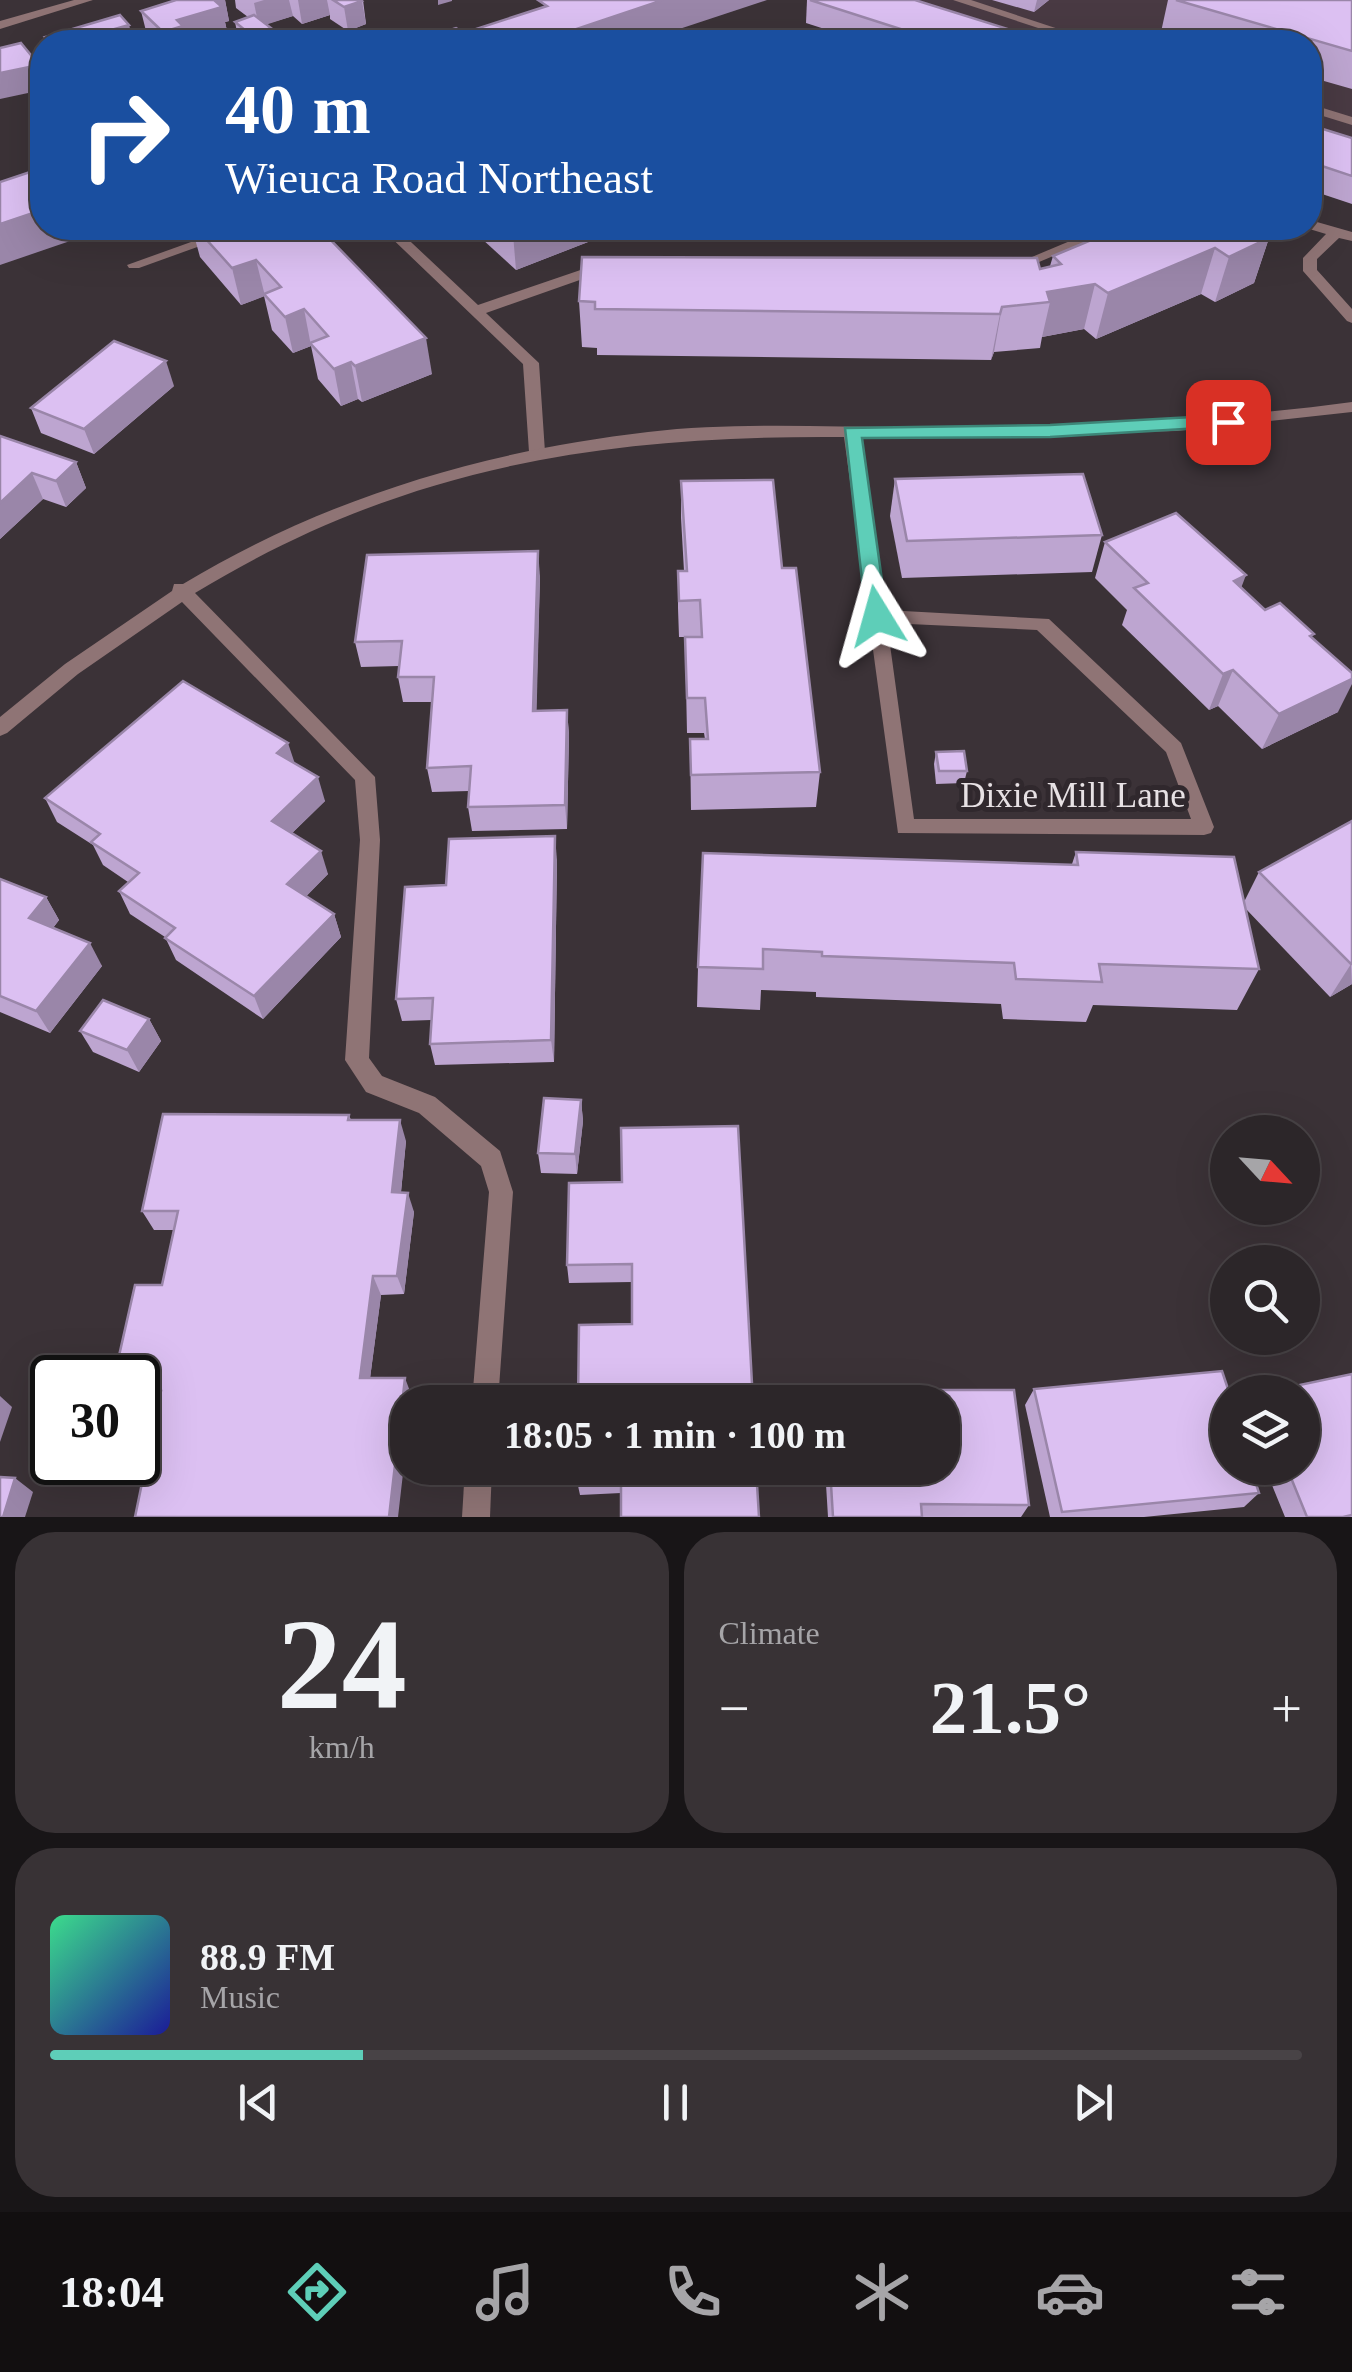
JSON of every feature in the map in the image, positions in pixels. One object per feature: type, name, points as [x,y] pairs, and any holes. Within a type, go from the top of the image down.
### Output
[{"type":"street","points":[[0,24],[87,0]]},
{"type":"street","points":[[959,0],[1054,30]]},
{"type":"street","points":[[1322,111],[1352,120]]},
{"type":"street","points":[[1344,234],[1310,258],[1310,272],[1352,318]]},
{"type":"street","points":[[134,265],[208,240]]},
{"type":"street","points":[[401,240],[531,364],[537,452]]},
{"type":"street","points":[[1004,267],[1020,267],[1085,240]]},
{"type":"street","points":[[476,311],[607,266],[625,266]]},
{"type":"street","points":[[0,728],[103,642],[180,590],[260,545],[423,480],[537,452],[650,437],[1155,428],[1352,407]]},
{"type":"street","name":"Dixie Mill Lane","points":[[852,432],[905,828],[1204,828],[1174,748],[1042,624],[877,616]]},
{"type":"street","points":[[180,590],[225,630],[365,777],[370,840],[357,1060],[374,1084],[427,1106],[491,1160],[501,1192],[485,1385]]},
{"type":"street","points":[[476,1517],[479,1485]]},
{"type":"shaded area","points":[[910,0],[1352,0],[1352,145],[1322,136],[1322,30],[1002,30]]},
{"type":"building","points":[[176,0],[214,0],[222,7],[177,20],[183,26],[170,30],[161,30],[141,11]]},
{"type":"building","points":[[333,0],[361,0],[362,1],[344,7]]},
{"type":"building","points":[[538,0],[663,0],[574,30],[473,30],[547,6]]},
{"type":"building","points":[[810,0],[915,0],[1011,30],[904,30]]},
{"type":"building","points":[[1176,0],[1352,0],[1352,51],[1322,42],[1322,30],[1280,30]]},
{"type":"building","points":[[120,15],[129,25],[111,30],[69,30]]},
{"type":"building","points":[[254,15],[271,28],[245,30],[235,22]]},
{"type":"building","points":[[21,43],[30,54],[30,67],[0,73],[0,48]]},
{"type":"building","points":[[1322,129],[1352,138],[1352,176],[1322,166]]},
{"type":"building","points":[[30,172],[30,214],[0,224],[0,182]]},
{"type":"building","points":[[207,240],[331,240],[426,338],[355,366],[351,362],[334,369],[310,343],[328,336],[304,309],[285,317],[264,294],[281,287],[256,260],[232,268]]},
{"type":"building","points":[[1091,240],[1265,240],[1229,257],[1215,248],[1108,293],[1095,284],[1047,292],[1050,302],[1002,307],[1000,314],[595,309],[595,302],[579,301],[582,257],[1037,258],[1040,269],[1061,264],[1053,256]]},
{"type":"building","points":[[114,341],[166,361],[84,429],[31,408]]},
{"type":"building","points":[[0,436],[76,462],[56,481],[32,473],[0,503]]},
{"type":"building","points":[[1083,474],[1102,535],[907,541],[895,479]]},
{"type":"building","points":[[773,480],[782,568],[796,568],[820,772],[691,775],[690,739],[708,739],[705,698],[687,698],[685,637],[702,637],[700,600],[679,601],[678,571],[687,571],[681,481]]},
{"type":"building","points":[[1176,513],[1246,575],[1234,581],[1265,610],[1280,603],[1352,673],[1352,679],[1279,714],[1233,670],[1223,674],[1134,588],[1148,583],[1105,542]]},
{"type":"building","points":[[538,551],[533,711],[567,710],[565,805],[468,807],[471,766],[427,768],[434,677],[398,677],[402,641],[355,642],[367,555]]},
{"type":"building","points":[[183,681],[288,743],[277,753],[318,777],[272,821],[321,851],[287,884],[334,914],[254,996],[165,938],[175,928],[119,891],[139,873],[91,842],[100,834],[45,798]]},
{"type":"building","points":[[964,751],[967,771],[939,771],[936,752]]},
{"type":"building","points":[[1352,821],[1352,964],[1351,964],[1259,872]]},
{"type":"building","points":[[555,836],[551,1040],[430,1044],[433,998],[396,999],[405,887],[446,885],[449,839]]},
{"type":"building","points":[[1076,852],[1234,857],[1259,969],[1099,964],[1102,982],[1016,979],[1014,963],[822,956],[822,952],[763,949],[763,969],[698,967],[703,853],[1078,865]]},
{"type":"building","points":[[0,879],[46,897],[29,918],[90,943],[36,1011],[0,996]]},
{"type":"building","points":[[103,1000],[149,1019],[127,1050],[80,1031]]},
{"type":"building","points":[[544,1098],[581,1100],[575,1154],[538,1153]]},
{"type":"building","points":[[163,1114],[349,1115],[348,1120],[400,1120],[392,1192],[408,1193],[397,1276],[373,1276],[360,1378],[405,1378],[404,1385],[390,1385],[393,1485],[389,1517],[135,1517],[142,1485],[160,1485],[160,1355],[119,1355],[135,1285],[162,1285],[178,1211],[142,1211]]},
{"type":"building","points":[[738,1126],[752,1385],[578,1385],[579,1325],[632,1324],[632,1264],[567,1265],[569,1183],[622,1182],[621,1128]]},
{"type":"building","points":[[1222,1371],[1223,1375],[1210,1375],[1210,1485],[1256,1485],[1259,1493],[1062,1512],[1034,1389]]},
{"type":"building","points":[[1352,1374],[1352,1515],[1343,1517],[1307,1517],[1294,1485],[1320,1485],[1320,1381]]},
{"type":"building","points":[[960,1390],[1014,1390],[1029,1505],[921,1504],[922,1517],[833,1517],[831,1485],[960,1485]]},
{"type":"building","points":[[0,1477],[15,1478],[3,1517],[0,1517]]},
{"type":"building","points":[[621,1485],[757,1485],[759,1517],[621,1517]]},
{"type":"route","points":[[877,616],[852,432],[1050,431],[1228,422]]}]
